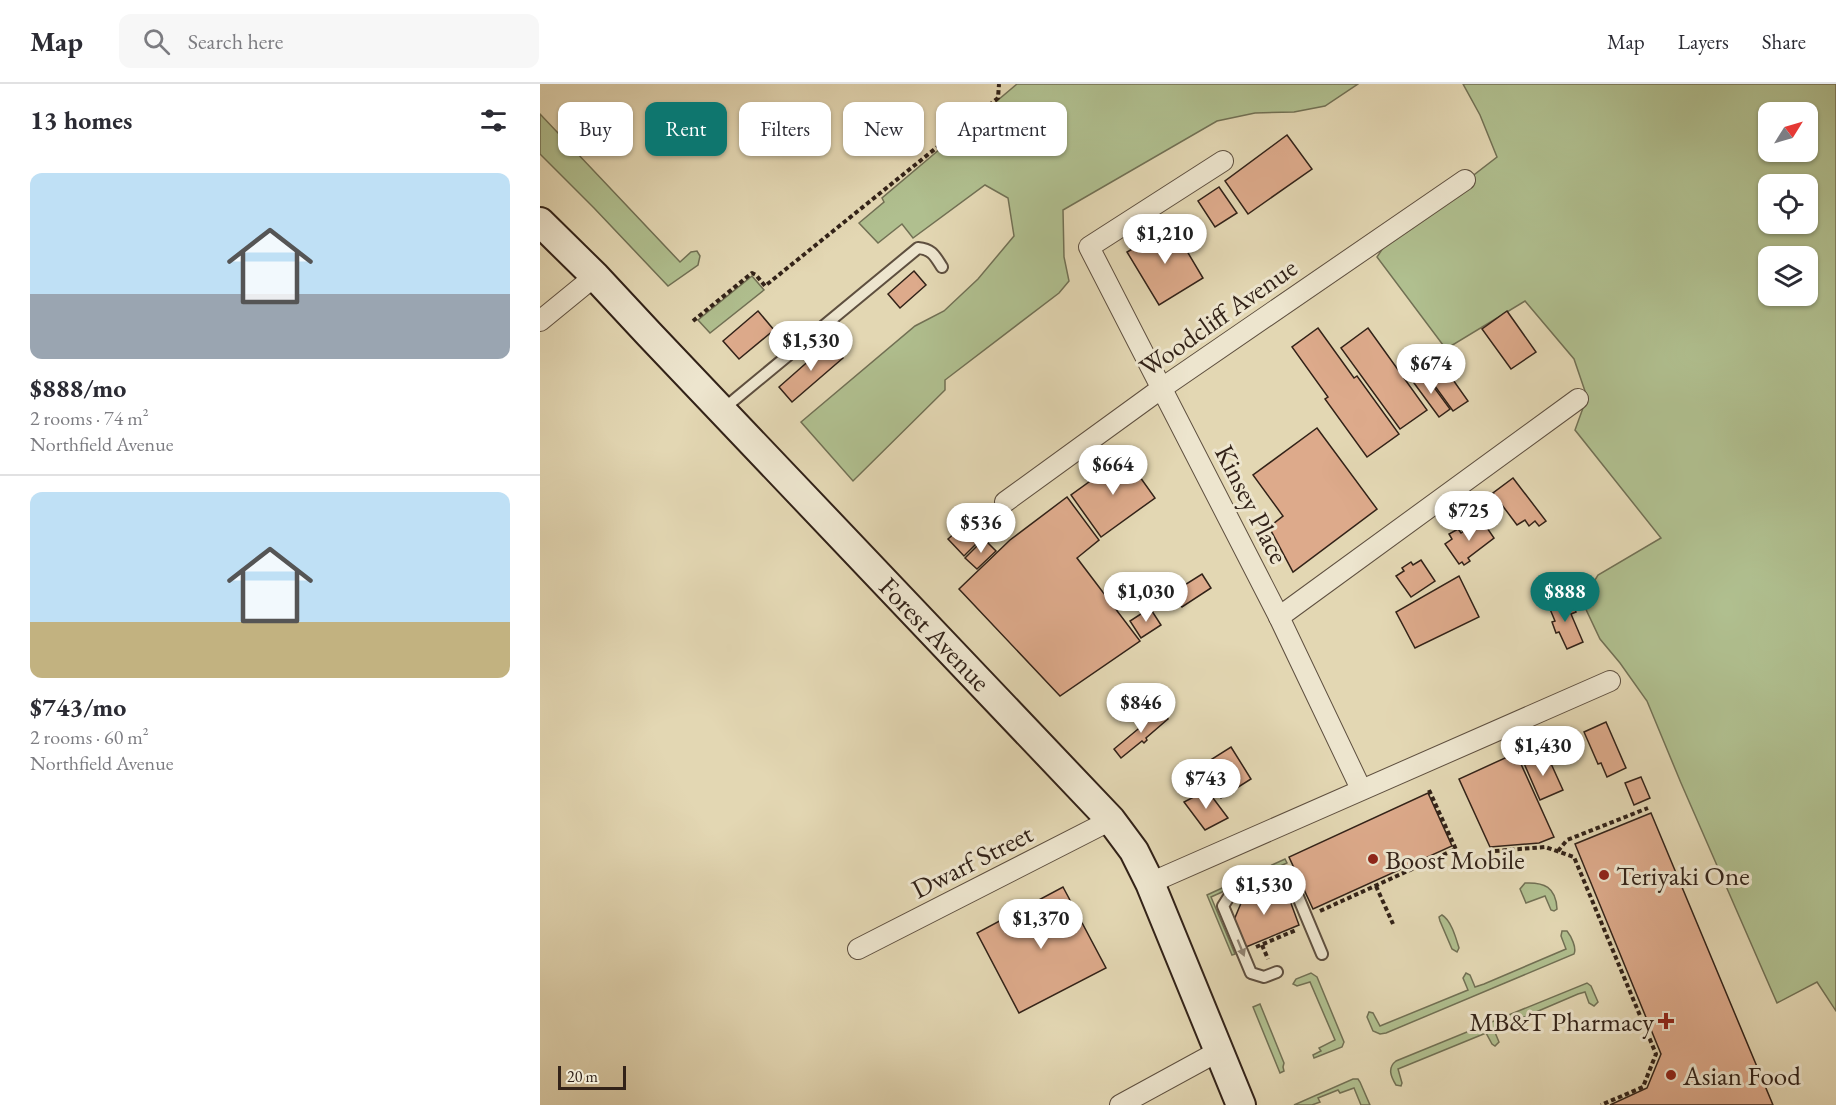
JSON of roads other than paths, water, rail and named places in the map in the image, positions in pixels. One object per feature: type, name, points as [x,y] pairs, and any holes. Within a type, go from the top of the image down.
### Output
[{"type":"main road","name":"Forest Avenue","points":[[540,222],[596,276],[1111,820],[1134,851],[1150,883],[1241,1105]]},
{"type":"street","name":"Kinsey Place","points":[[1223,161],[1089,247],[1279,617],[1361,789]]},
{"type":"street","name":"Woodcliff Avenue","points":[[1005,502],[1162,388],[1465,180]]},
{"type":"street","points":[[540,321],[596,276]]},
{"type":"street","points":[[1279,617],[1578,399]]},
{"type":"street","points":[[1150,883],[1610,681]]},
{"type":"street","name":"Dwarf Street","points":[[858,949],[1111,820]]},
{"type":"street","points":[[1120,1105],[1219,1051]]},
{"type":"lane","points":[[722,410],[918,248],[927,249],[934,254],[942,267]]},
{"type":"lane","points":[[1277,972],[1264,978],[1251,973],[1223,906],[1230,895],[1281,874],[1291,880],[1322,954]]},
{"type":"place","name":"Boost Mobile","points":[[1373,859]]},
{"type":"place","name":"Teriyaki One","points":[[1604,875]]},
{"type":"place","name":"MB&T Pharmacy","points":[[1666,1021]]},
{"type":"place","name":"Asian Food","points":[[1671,1075]]}]
